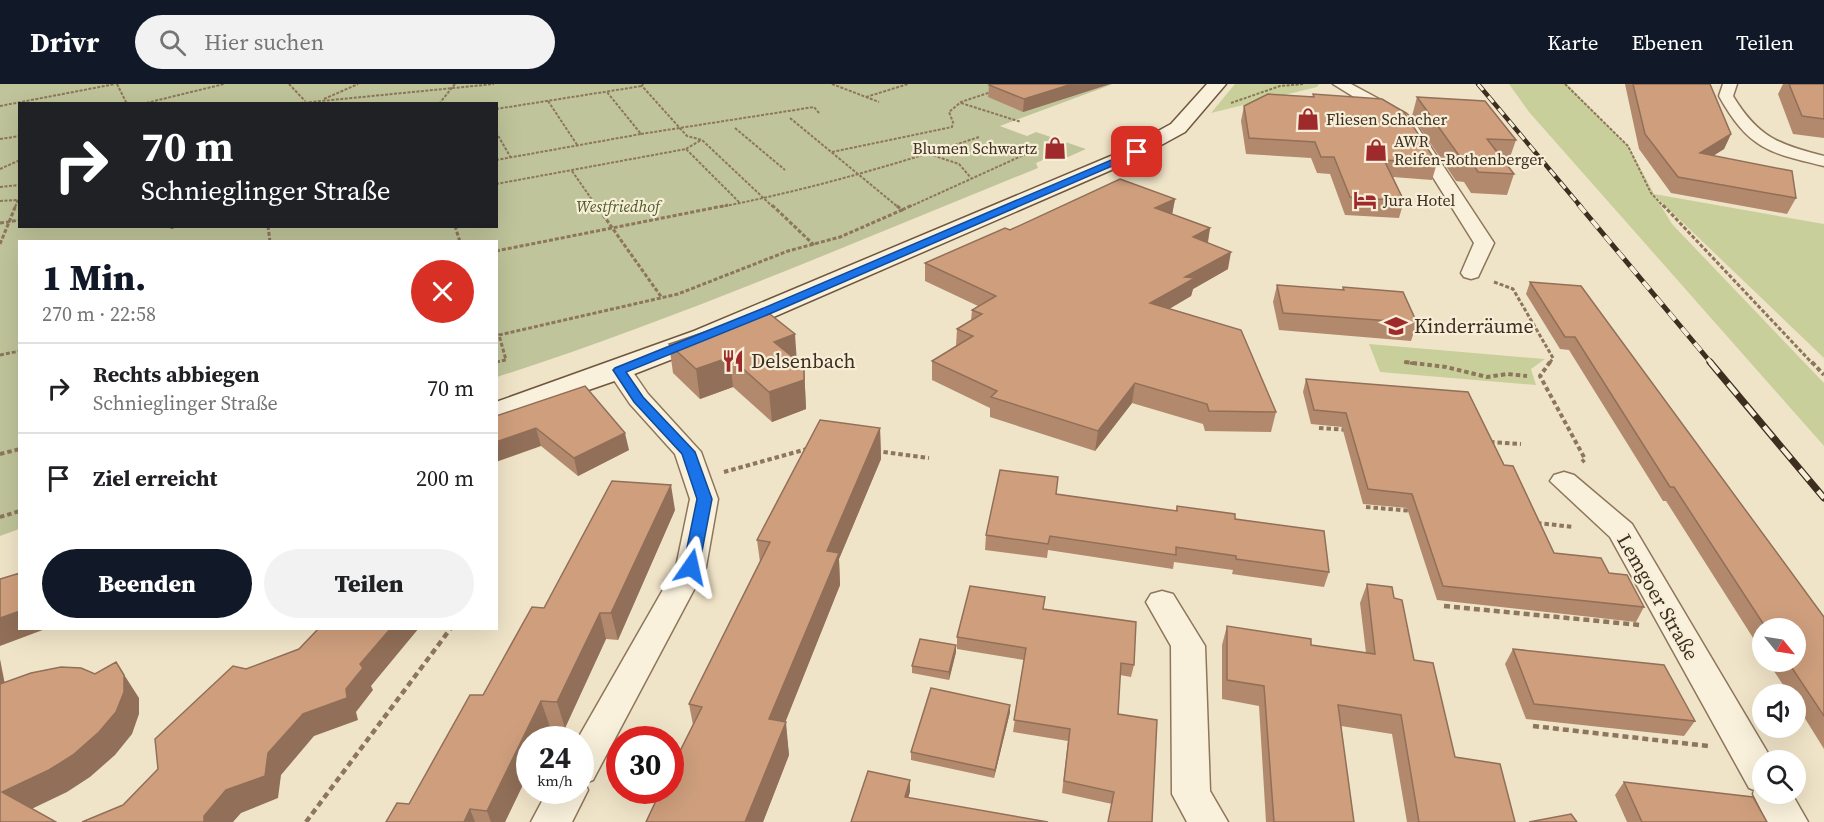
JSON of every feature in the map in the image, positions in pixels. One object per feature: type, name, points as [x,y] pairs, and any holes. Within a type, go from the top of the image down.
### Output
[{"type":"main road","points":[[498,412],[619,370],[763,312],[1133,154],[1168,135],[1195,110],[1217,84]]},
{"type":"street","points":[[1340,84],[1407,123],[1484,243],[1471,273]]},
{"type":"street","points":[[1730,84],[1726,96],[1745,126],[1755,135],[1770,144],[1824,161]]},
{"type":"street","points":[[594,744],[691,567],[704,499],[688,452],[639,399],[619,370]]},
{"type":"street","name":"Lemgoer Straße","points":[[1564,482],[1622,531],[1752,759]]},
{"type":"street","points":[[1162,602],[1188,646],[1191,794],[1208,822]]},
{"type":"street","points":[[551,822],[561,804]]},
{"type":"street","points":[[1778,804],[1788,822]]},
{"type":"path","points":[[21,102],[116,84],[126,102]]},
{"type":"path","points":[[150,102],[224,84]]},
{"type":"path","points":[[289,84],[306,102],[494,84]]},
{"type":"path","points":[[319,102],[358,84]]},
{"type":"path","points":[[441,102],[455,84]]},
{"type":"path","points":[[832,84],[879,102]]},
{"type":"path","points":[[866,97],[908,84]]},
{"type":"path","points":[[1195,110],[1244,100],[1280,86],[1303,84]]},
{"type":"path","points":[[1565,84],[1628,146],[1651,193],[1824,375]]},
{"type":"path","points":[[498,109],[642,85],[687,136],[702,140],[814,245]]},
{"type":"path","points":[[608,92],[641,134]]},
{"type":"path","points":[[832,152],[952,127],[953,122],[949,112],[961,102],[992,92]]},
{"type":"path","points":[[548,101],[578,146]]},
{"type":"path","points":[[961,102],[1021,122]]},
{"type":"path","points":[[0,106],[18,103]]},
{"type":"path","points":[[498,160],[641,134],[814,107],[819,113]]},
{"type":"path","points":[[790,118],[902,210]]},
{"type":"path","points":[[735,128],[784,170]]},
{"type":"path","points":[[498,135],[511,158]]},
{"type":"path","points":[[0,139],[18,136]]},
{"type":"path","points":[[498,252],[765,198],[859,174],[979,137]]},
{"type":"path","points":[[498,184],[686,149],[702,140]]},
{"type":"path","points":[[686,149],[740,203]]},
{"type":"path","points":[[498,362],[506,360],[499,335],[678,294],[788,251],[840,237],[1028,153]]},
{"type":"path","points":[[927,154],[958,164],[971,178]]},
{"type":"path","points":[[0,169],[18,161]]},
{"type":"path","points":[[572,171],[663,298]]},
{"type":"path","points":[[0,187],[18,185]]},
{"type":"path","points":[[0,201],[18,200],[0,244]]},
{"type":"path","points":[[0,224],[18,220]]},
{"type":"path","points":[[1471,273],[1513,289],[1553,358],[1540,376],[1585,459],[1564,482]]},
{"type":"path","points":[[0,355],[18,351]]},
{"type":"path","points":[[1404,362],[1446,367],[1487,378],[1507,374],[1527,376]]},
{"type":"path","points":[[1319,428],[1354,430]]},
{"type":"path","points":[[1485,441],[1521,444]]},
{"type":"path","points":[[698,479],[813,447]]},
{"type":"path","points":[[0,454],[18,450]]},
{"type":"path","points":[[871,450],[929,458]]},
{"type":"path","points":[[1366,507],[1424,512]]},
{"type":"path","points":[[0,517],[18,512]]},
{"type":"path","points":[[1529,522],[1622,531]]},
{"type":"path","points":[[1444,606],[1677,628]]},
{"type":"path","points":[[306,822],[450,630]]},
{"type":"path","points":[[1533,726],[1752,763]]},
{"type":"green space","name":"Westfriedhof","points":[[0,84],[1113,84],[1000,126],[1027,136],[1036,132],[1086,149],[1068,157],[1059,153],[1036,163],[1038,168],[702,304],[498,377],[498,240],[18,240],[18,529],[0,536]]},
{"type":"green space","points":[[1235,84],[1319,84],[1317,87],[1211,113]]},
{"type":"green space","points":[[1509,84],[1567,84],[1629,147],[1654,194],[1824,224],[1824,358],[1655,196],[1672,224],[1824,383],[1824,446],[1529,112]]},
{"type":"green space","points":[[1369,344],[1545,359],[1531,369],[1536,385],[1380,372]]},
{"type":"building","points":[[1072,84],[1024,99],[989,85]]},
{"type":"building","points":[[1633,84],[1710,84],[1731,134],[1700,153],[1792,171],[1796,198],[1678,177],[1645,134]]},
{"type":"building","points":[[1789,84],[1824,84],[1824,119],[1802,116]]},
{"type":"building","points":[[1268,94],[1314,97],[1313,94],[1382,99],[1404,112],[1437,163],[1384,160],[1404,201],[1350,197],[1334,157],[1321,157],[1315,142],[1249,138],[1244,106]]},
{"type":"building","points":[[1417,97],[1485,101],[1516,140],[1487,139],[1514,174],[1478,172],[1471,161],[1463,161]]},
{"type":"building","points":[[1120,179],[1175,199],[1155,208],[1210,228],[1193,237],[1231,252],[1185,277],[1195,278],[1150,303],[1241,330],[1276,412],[1209,411],[1207,404],[1135,383],[1098,431],[991,397],[997,391],[932,361],[973,336],[957,329],[982,314],[972,310],[996,296],[925,263],[1005,228],[1010,230]]},
{"type":"building","points":[[1530,282],[1581,286],[1824,617],[1824,716],[1806,689],[1806,684],[1803,684],[1795,672],[1806,672],[1806,618],[1759,618],[1674,487],[1670,487],[1575,337],[1565,337]]},
{"type":"building","points":[[1277,285],[1403,292],[1417,323],[1283,313]]},
{"type":"building","points":[[766,311],[795,334],[774,342],[804,366],[804,380],[769,392],[730,357],[696,369],[669,344]]},
{"type":"building","points":[[1306,379],[1468,392],[1504,465],[1513,466],[1554,553],[1601,558],[1609,573],[1627,575],[1644,607],[1443,586],[1412,494],[1368,489],[1346,413],[1314,410]]},
{"type":"building","points":[[585,386],[625,433],[574,458],[536,428],[498,441],[498,415]]},
{"type":"building","points":[[820,420],[880,428],[827,551],[839,553],[769,719],[786,722],[745,822],[646,822],[654,804],[684,804],[684,743],[702,707],[689,704],[770,542],[757,540]]},
{"type":"building","points":[[1000,470],[1058,477],[1056,494],[1177,511],[1177,506],[1235,514],[1235,519],[1324,531],[1329,572],[1236,559],[1236,556],[1176,547],[1176,555],[1050,536],[1048,544],[986,535]]},
{"type":"building","points":[[612,481],[671,485],[611,613],[600,613],[557,702],[541,701],[529,726],[516,726],[516,752],[487,811],[470,809],[464,822],[386,822],[397,803],[409,804],[470,695],[483,695],[532,607],[544,608]]},
{"type":"building","points":[[18,574],[18,612],[0,618],[0,579]]},
{"type":"building","points":[[1367,584],[1392,587],[1394,598],[1402,600],[1414,660],[1433,663],[1455,757],[1500,764],[1515,822],[1419,822],[1401,715],[1338,705],[1354,822],[1274,822],[1264,686],[1227,680],[1227,626],[1311,639],[1311,645],[1375,654]]},
{"type":"building","points":[[970,586],[1045,597],[1043,609],[1136,622],[1134,665],[1121,663],[1118,714],[1157,720],[1152,822],[1108,822],[1114,792],[1064,781],[1070,729],[1014,720],[1026,648],[957,637]]},
{"type":"building","points":[[317,630],[389,630],[360,664],[363,668],[346,689],[347,698],[303,714],[268,753],[265,776],[226,790],[204,816],[204,822],[82,822],[123,805],[158,769],[155,739],[233,666],[246,669],[299,649]]},
{"type":"building","points":[[920,639],[956,645],[949,672],[912,666]]},
{"type":"building","points":[[1513,649],[1664,665],[1695,721],[1534,704]]},
{"type":"building","points":[[116,662],[124,675],[124,692],[116,712],[99,732],[73,755],[49,770],[2,792],[56,822],[0,822],[0,684],[31,673],[61,667],[81,668],[95,674]]},
{"type":"building","points":[[931,688],[1010,705],[995,770],[911,752]]},
{"type":"building","points":[[868,771],[910,780],[905,797],[1048,822],[851,822]]},
{"type":"building","points":[[1624,782],[1752,797],[1752,804],[1757,804],[1767,822],[1642,822]]},
{"type":"building","points":[[1571,814],[1577,822],[1529,822]]},
{"type":"railway","points":[[1478,84],[1581,207]]},
{"type":"railway","points":[[1579,205],[1712,364]]},
{"type":"railway","points":[[1710,362],[1824,498]]},
{"type":"place","name":"Fliesen Schacher","points":[[1308,119]]},
{"type":"place","name":"Blumen Schwartz","points":[[1055,148]]},
{"type":"place","name":"AWR Reifen-Rothenberger","points":[[1376,150]]},
{"type":"place","name":"Jura Hotel","points":[[1365,200]]},
{"type":"place","name":"Kinderräume","points":[[1396,326]]},
{"type":"place","name":"Delsenbach","points":[[733,361]]},
{"type":"route","points":[[691,567],[704,499],[688,452],[639,399],[619,370],[763,312],[1137,152]]}]
